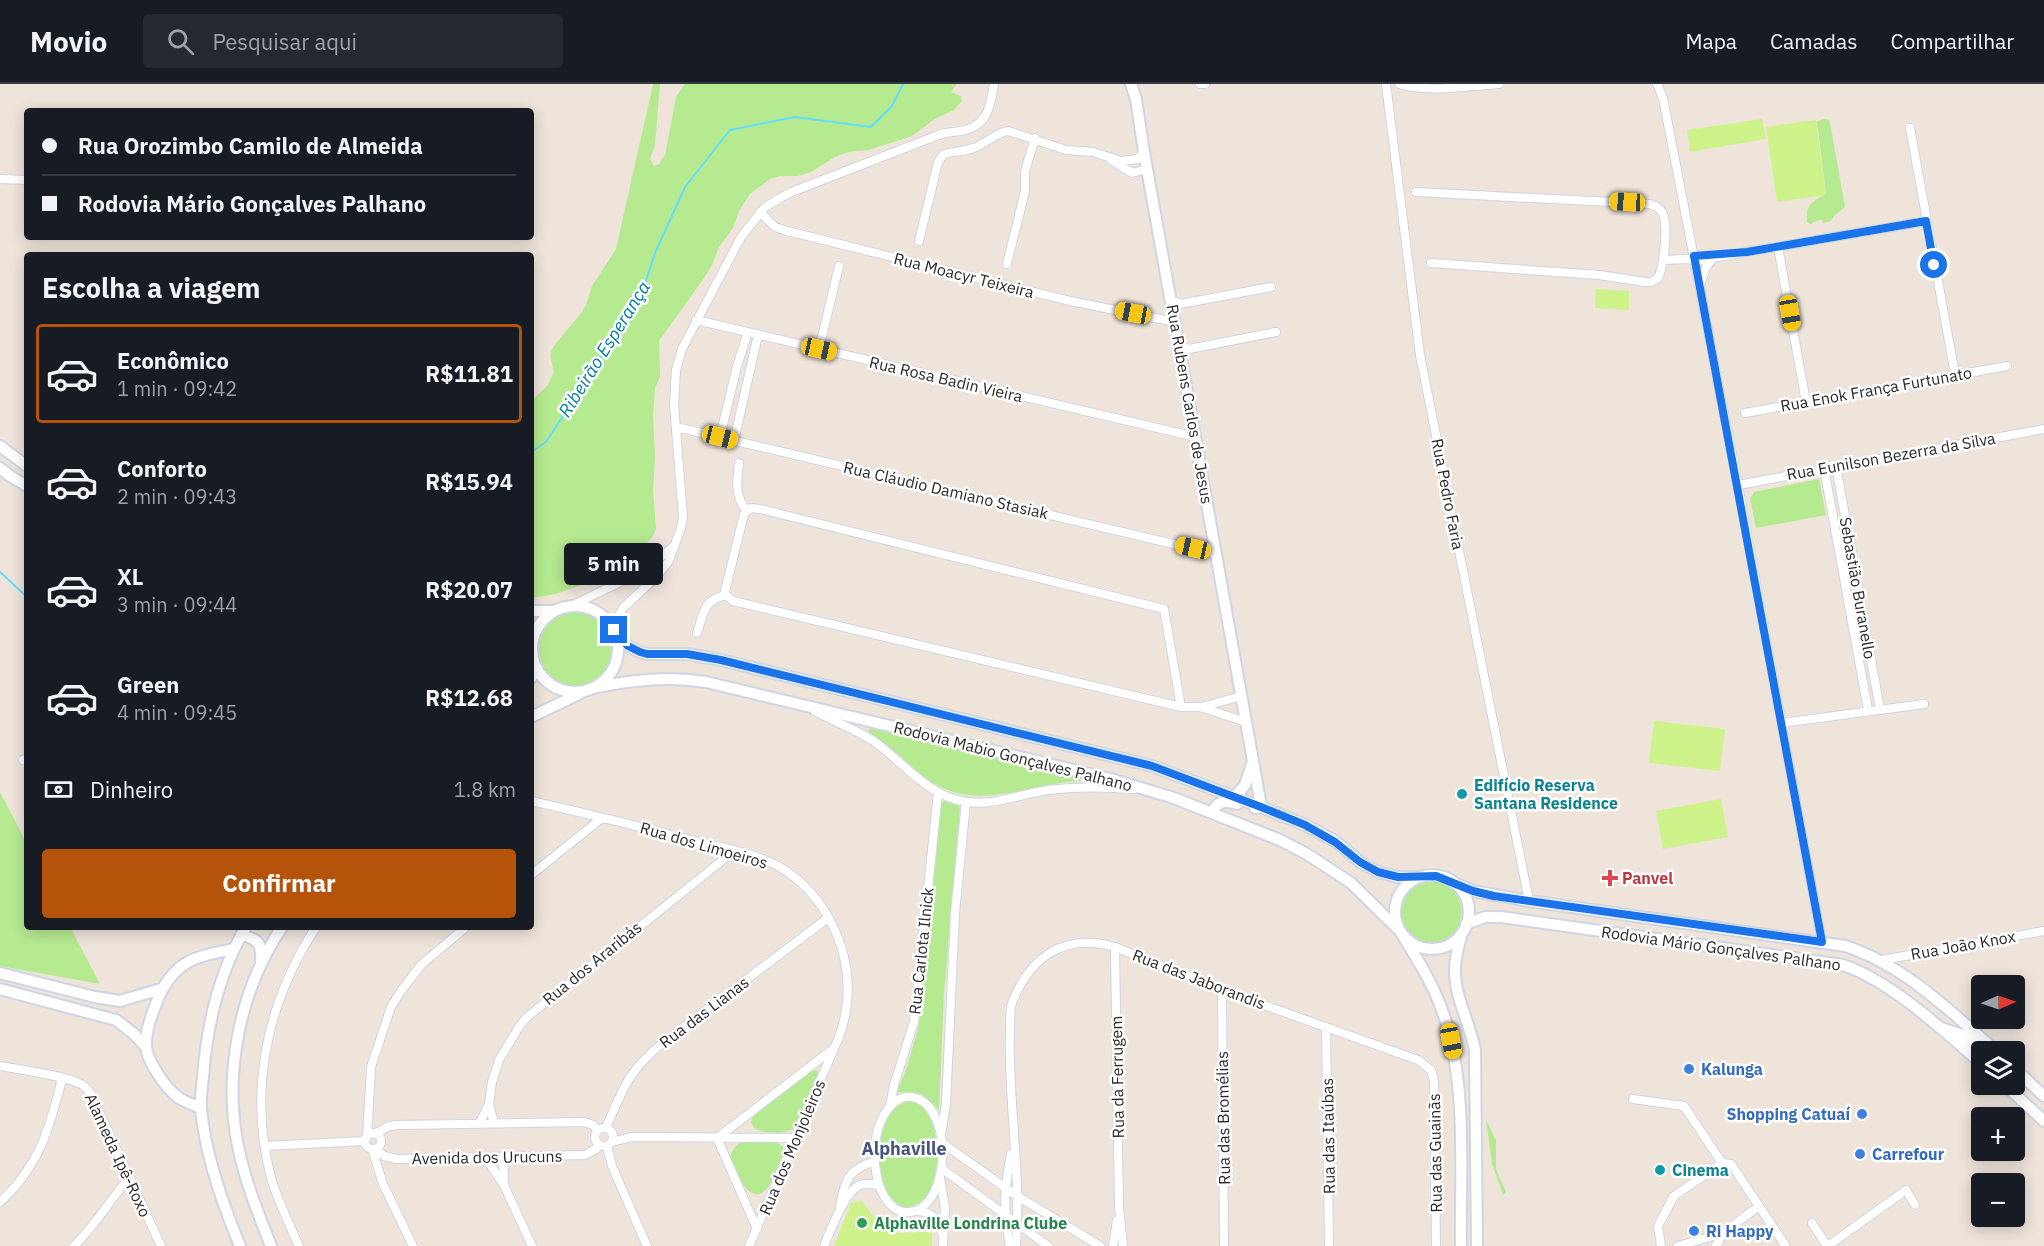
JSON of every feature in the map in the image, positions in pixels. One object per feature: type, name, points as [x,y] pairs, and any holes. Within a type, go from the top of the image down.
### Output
[{"type":"main road","name":"Rua Rubens Carlos de Jesus","points":[[1131,84],[1136,99],[1261,807]]},
{"type":"main road","points":[[0,446],[24,464]]},
{"type":"main road","points":[[0,468],[24,484]]},
{"type":"main road","points":[[534,611],[554,611],[571,606],[592,609],[605,617],[628,646],[647,654],[700,656],[744,665],[1152,766],[1261,807],[1326,836],[1378,872],[1398,877],[1436,876],[1454,883],[1466,900],[1468,914],[1457,952],[1455,971],[1458,992],[1475,1050],[1477,1246]]},
{"type":"main road","points":[[554,611],[542,621],[535,634],[534,660],[543,678],[556,687],[570,692],[589,689]]},
{"type":"main road","points":[[534,716],[605,680],[617,660],[618,645],[614,629]]},
{"type":"main road","name":"Rodovia Mabio Gonçalves Palhano","points":[[589,689],[638,680],[679,679],[706,682],[1151,790],[1280,840],[1317,860],[1351,884],[1401,933]]},
{"type":"main road","points":[[1235,797],[1245,784],[1253,761]]},
{"type":"main road","points":[[1212,813],[1215,807],[1227,801],[1250,807],[1261,807]]},
{"type":"main road","points":[[1422,877],[1405,887],[1398,898],[1395,911],[1401,933],[1428,977],[1441,1007],[1455,1060],[1459,1094],[1461,1246]]},
{"type":"main road","name":"Rodovia Mário Gonçalves Palhano","points":[[1454,883],[1473,891],[1528,901],[1845,946],[1881,960],[1913,981],[1983,1041]]},
{"type":"main road","name":"Rodovia Mário Gonçalves Palhano","points":[[1464,929],[1485,916],[1501,917],[1834,963],[1855,969],[1873,978],[1971,1055]]},
{"type":"main road","points":[[1401,933],[1419,947],[1432,949],[1446,947],[1464,929]]},
{"type":"main road","points":[[271,1246],[242,1166],[234,1124],[234,1065],[243,1012],[261,964],[280,930]]},
{"type":"main road","points":[[240,1246],[215,1178],[200,1108],[204,1054],[214,1005],[234,949],[244,931],[262,948],[261,964]]},
{"type":"main road","points":[[146,1046],[151,1016],[161,989],[173,974],[188,962],[205,955],[234,949]]},
{"type":"main road","points":[[0,973],[111,1000],[130,999],[161,989]]},
{"type":"main road","points":[[0,989],[116,1020],[146,1046],[164,1083],[179,1098],[200,1108]]},
{"type":"main road","points":[[1938,1028],[1963,1035],[1971,1042]]},
{"type":"main road","points":[[2025,1078],[2044,1096]]},
{"type":"main road","points":[[2025,1082],[2032,1085]]},
{"type":"main road","points":[[2016,1095],[2044,1121]]},
{"type":"street","points":[[614,629],[623,608],[663,570],[669,561],[681,528],[674,404],[676,370],[682,349],[696,320],[741,237],[760,212],[789,193],[941,134],[972,128],[985,118],[994,84]]},
{"type":"street","points":[[1200,84],[1205,84]]},
{"type":"street","name":"Rua Pedro Faria","points":[[1386,84],[1420,355],[1528,901]]},
{"type":"street","points":[[1399,84],[1409,87],[1437,87],[1500,84]]},
{"type":"street","points":[[1657,84],[1663,98],[1692,259],[1700,287],[1822,942]]},
{"type":"street","points":[[1910,128],[1955,374]]},
{"type":"street","points":[[919,241],[938,162],[942,156],[975,148],[1004,131],[1035,138],[1066,150],[1105,155],[1121,161],[1138,159],[1144,152]]},
{"type":"street","points":[[1007,264],[1025,191],[1025,171],[1035,138]]},
{"type":"street","points":[[1105,155],[1132,173],[1147,169]]},
{"type":"street","points":[[0,179],[24,180]]},
{"type":"street","points":[[1416,192],[1650,204],[1658,207],[1664,216],[1664,260],[1659,278],[1651,282],[1599,275],[1431,263]]},
{"type":"street","name":"Rua Moacyr Teixeira","points":[[760,212],[775,227],[787,231],[1070,301],[1175,322]]},
{"type":"street","points":[[1664,260],[1713,258],[1926,221]]},
{"type":"street","points":[[1778,247],[1806,402]]},
{"type":"street","points":[[1692,259],[1725,252],[1733,254]]},
{"type":"street","points":[[1700,287],[1706,267],[1713,258]]},
{"type":"street","points":[[819,349],[839,266]]},
{"type":"street","points":[[1171,300],[1180,304],[1271,287]]},
{"type":"street","name":"Rua Rosa Badin Vieira","points":[[696,320],[1196,437]]},
{"type":"street","points":[[720,437],[737,366],[748,332]]},
{"type":"street","points":[[1180,346],[1189,349],[1276,332]]},
{"type":"street","points":[[734,441],[758,335]]},
{"type":"street","name":"Rua Enok França Furtunato","points":[[1745,413],[2007,366]]},
{"type":"street","name":"Rua Cláudio Damiano Stasiak","points":[[676,427],[1216,554]]},
{"type":"street","name":"Rua Eunilson Bezerra da Silva","points":[[1738,485],[2044,429]]},
{"type":"street","points":[[739,464],[736,482],[738,494],[747,510]]},
{"type":"street","name":"Sebastião Buranello","points":[[1836,466],[1880,709]]},
{"type":"street","name":"Sebastião Buranello","points":[[1824,468],[1868,710]]},
{"type":"street","points":[[1181,707],[1164,609],[760,509],[747,510],[742,519],[726,586],[726,595],[733,601],[1181,707],[1200,707],[1242,696]]},
{"type":"street","points":[[571,606],[646,569],[675,545]]},
{"type":"street","points":[[1846,589],[1857,587]]},
{"type":"street","points":[[697,633],[708,603],[716,597],[726,595]]},
{"type":"street","points":[[1782,723],[1924,704]]},
{"type":"street","points":[[803,705],[870,739],[938,793],[966,802],[1001,801],[1045,790],[1076,787],[1151,790]]},
{"type":"street","points":[[1200,707],[1246,722]]},
{"type":"street","name":"Rua Carlota Ilnick","points":[[875,1161],[877,1136],[883,1116],[890,1106],[894,1085],[914,1022],[938,793]]},
{"type":"street","name":"Rua dos Limoeiros","points":[[534,802],[734,851],[770,862],[786,872],[809,891],[828,918],[843,950],[848,989],[845,1018],[834,1048]]},
{"type":"street","points":[[943,1243],[945,1207],[940,1172],[941,1139],[946,1104],[955,913],[966,802]]},
{"type":"street","points":[[534,873],[602,818]]},
{"type":"street","name":"Rua dos Araribás","points":[[479,1124],[489,1104],[492,1082],[500,1060],[527,1017],[734,851]]},
{"type":"street","name":"Rua das Lianas","points":[[605,1130],[625,1082],[640,1062],[828,918]]},
{"type":"street","points":[[299,1246],[274,1186],[265,1146],[262,1089],[270,1028],[289,975],[314,930]]},
{"type":"street","points":[[374,1149],[367,1146],[371,1067],[391,1007],[421,965],[462,930]]},
{"type":"street","name":"Rua João Knox","points":[[1881,960],[2044,931]]},
{"type":"street","name":"Rua das Jaborandis","points":[[1013,1144],[1011,1006],[1026,975],[1038,962],[1055,949],[1072,944],[1097,942],[1115,947],[1222,990],[1424,1064]]},
{"type":"street","name":"Rua da Ferrugem","points":[[1115,947],[1119,1208],[1123,1246]]},
{"type":"street","name":"Rua das Bromélias","points":[[1222,990],[1224,1246]]},
{"type":"street","name":"Rua das Itaúbas","points":[[1326,1027],[1329,1246]]},
{"type":"street","points":[[756,1229],[717,1138],[834,1048]]},
{"type":"street","name":"Rua dos Monjoleiros","points":[[749,1246],[834,1048]]},
{"type":"street","name":"Rua das Guainãs","points":[[1424,1064],[1431,1070],[1434,1080],[1436,1246]]},
{"type":"street","name":"Alameda Ipê-Roxo","points":[[0,1066],[82,1084],[91,1094],[161,1246]]},
{"type":"street","points":[[0,1202],[24,1175],[42,1146],[62,1078]]},
{"type":"street","points":[[890,1106],[904,1097],[912,1096],[920,1099],[935,1115],[941,1139],[1017,1196],[1100,1246]]},
{"type":"street","points":[[1633,1099],[1684,1106],[1722,1163]]},
{"type":"street","name":"Rua dos Araribás","points":[[489,1104],[494,1123]]},
{"type":"street","name":"Avenida dos Urucuns","points":[[265,1146],[369,1137],[389,1126],[398,1125],[494,1123],[584,1122],[631,1137],[796,1138]]},
{"type":"street","points":[[609,1144],[598,1144],[595,1139],[605,1130],[614,1137],[609,1144],[612,1166],[647,1246]]},
{"type":"street","points":[[369,1137],[378,1136],[379,1145],[374,1149]]},
{"type":"street","name":"Avenida dos Urucuns","points":[[609,1144],[631,1137]]},
{"type":"street","name":"Avenida dos Urucuns","points":[[374,1149],[393,1159],[585,1155],[596,1149],[598,1144]]},
{"type":"street","points":[[1010,1246],[1004,1216],[1005,1187],[1013,1144]]},
{"type":"street","points":[[1013,1144],[1018,1225],[1016,1246]]},
{"type":"street","points":[[374,1149],[383,1184],[413,1246]]},
{"type":"street","points":[[503,1156],[504,1185]]},
{"type":"street","points":[[485,1157],[504,1185],[532,1246]]},
{"type":"street","points":[[824,1246],[838,1213],[847,1179],[856,1169],[875,1161],[879,1185],[885,1198],[894,1208],[904,1212],[928,1213],[937,1220],[943,1243]]},
{"type":"street","points":[[1661,1246],[1658,1227],[1674,1196],[1722,1163],[1731,1164],[1785,1246]]},
{"type":"street","points":[[916,1211],[932,1196],[940,1172]]},
{"type":"street","points":[[940,1172],[973,1190],[1004,1216],[1048,1246]]},
{"type":"street","points":[[74,1246],[85,1236],[129,1178]]},
{"type":"street","points":[[838,1213],[855,1188],[864,1184],[879,1185]]},
{"type":"street","points":[[1812,1223],[1827,1246],[1906,1190],[1916,1205]]},
{"type":"street","points":[[1678,1246],[1723,1233],[1759,1206]]},
{"type":"street","name":"Rua da Ferrugem","points":[[1113,1246],[1119,1208]]},
{"type":"street","points":[[1716,1246],[1723,1233]]},
{"type":"green space","points":[[653,84],[660,84],[655,145],[650,159],[654,166],[659,164],[665,155],[676,97],[685,84],[957,84],[951,92],[961,96],[962,101],[954,110],[936,118],[912,136],[869,150],[849,152],[835,157],[811,172],[798,176],[780,176],[770,179],[750,194],[704,278],[659,341],[660,377],[655,388],[653,415],[655,457],[653,490],[656,529],[653,536],[632,561],[613,573],[556,594],[534,598],[534,398],[547,386],[554,372],[550,355],[553,347],[582,312],[592,286],[616,249]]},
{"type":"green space","points":[[1762,119],[1766,139],[1690,152],[1687,130]]},
{"type":"green space","points":[[1816,120],[1826,195],[1777,202],[1766,127]]},
{"type":"green space","points":[[1829,120],[1831,128],[1845,207],[1831,221],[1823,223],[1821,219],[1810,224],[1807,222],[1808,208],[1826,194],[1817,121]]},
{"type":"green space","points":[[1596,289],[1629,291],[1629,310],[1595,308]]},
{"type":"green space","points":[[1819,479],[1826,515],[1756,528],[1750,499],[1754,492]]},
{"type":"green space","points":[[576,612],[597,618],[607,628],[613,649],[607,670],[597,680],[576,686],[555,680],[545,670],[539,649],[545,628],[555,618]]},
{"type":"green space","points":[[1654,721],[1725,729],[1720,771],[1649,763]]},
{"type":"green space","points":[[873,728],[1081,780],[988,795],[952,792],[926,778],[869,733],[869,729]]},
{"type":"green space","points":[[0,792],[24,838],[24,930],[72,930],[100,984],[0,966]]},
{"type":"green space","points":[[1721,799],[1728,837],[1663,849],[1656,811]]},
{"type":"green space","points":[[945,801],[959,806],[960,809],[944,994],[939,1110],[922,1094],[897,1092],[919,1025],[941,803]]},
{"type":"green space","points":[[1431,881],[1443,883],[1453,890],[1460,900],[1462,912],[1460,924],[1453,934],[1443,941],[1431,943],[1419,941],[1409,934],[1402,924],[1400,912],[1402,900],[1409,890],[1419,883]]},
{"type":"green space","points":[[811,1070],[818,1071],[818,1075],[796,1127],[775,1133],[754,1128],[751,1122],[753,1115]]},
{"type":"green space","points":[[912,1101],[924,1109],[932,1122],[937,1158],[935,1177],[928,1192],[919,1203],[905,1207],[893,1200],[885,1187],[880,1151],[882,1133],[889,1117],[898,1106]]},
{"type":"green space","points":[[1486,1120],[1496,1140],[1496,1169],[1506,1192],[1503,1195],[1492,1164]]},
{"type":"green space","points":[[775,1141],[783,1147],[780,1163],[767,1189],[762,1193],[752,1193],[737,1174],[732,1153],[741,1143]]},
{"type":"green space","name":"Alphaville Londrina Clube","points":[[862,1201],[874,1217],[890,1230],[903,1233],[932,1233],[932,1246],[834,1246],[851,1203]]},
{"type":"waterway","name":"Ribeirão Esperança","points":[[534,450],[546,442],[641,296],[655,253],[685,187],[730,130],[795,117],[871,127],[892,106],[903,84]]},
{"type":"waterway","name":"Ribeirão Esperança","points":[[0,572],[24,594]]},
{"type":"place","name":"Edifício Reserva Santana Residence","points":[[1462,794]]},
{"type":"place","name":"Panvel","points":[[1610,878]]},
{"type":"place","name":"Kalunga","points":[[1689,1069]]},
{"type":"place","name":"Shopping Catuaí","points":[[1862,1114]]},
{"type":"place","name":"Carrefour","points":[[1860,1154]]},
{"type":"place","name":"Cinema","points":[[1660,1170]]},
{"type":"place","name":"Alphaville Londrina Clube","points":[[862,1223]]},
{"type":"place","name":"Ri Happy","points":[[1694,1231]]},
{"type":"district","name":"Alphaville","points":[[904,1148]]},
{"type":"route","points":[[614,630],[628,646],[647,654],[687,654],[721,660],[1152,766],[1305,825],[1335,842],[1368,867],[1388,875],[1436,876],[1473,891],[1494,896],[1822,942],[1694,256],[1747,252],[1926,221],[1934,265]]}]
